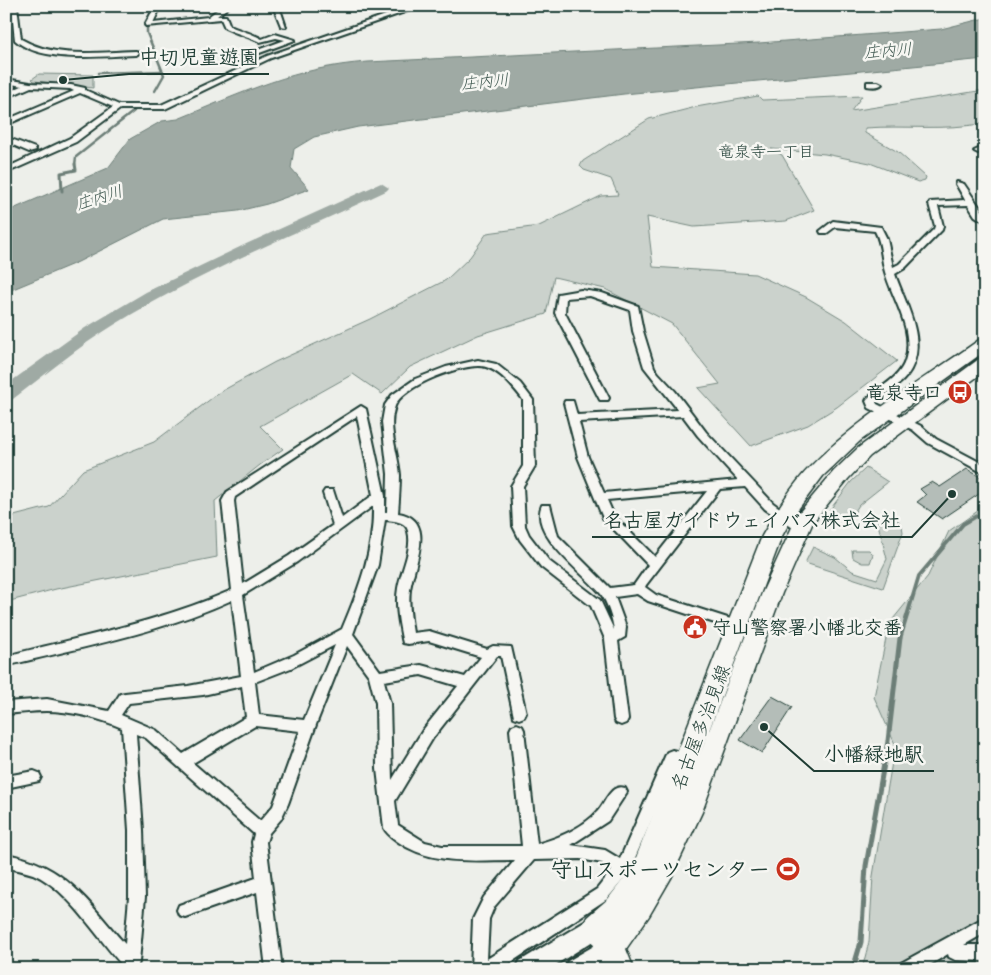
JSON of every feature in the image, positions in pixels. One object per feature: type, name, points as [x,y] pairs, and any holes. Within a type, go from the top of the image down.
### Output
[{"type":"main road","name":"名古屋多治見線","points":[[609,947],[617,908],[642,875],[772,536],[789,516],[823,466],[854,437],[985,343]]},
{"type":"main road","name":"名古屋多治見線","points":[[609,947],[640,907],[662,870],[690,812],[730,700],[789,516],[841,475],[877,441],[985,362]]},
{"type":"main road","points":[[528,969],[609,947]]},
{"type":"main road","points":[[576,969],[609,947]]},
{"type":"street","points":[[14,6],[18,40],[27,47],[37,51],[136,53]]},
{"type":"street","points":[[158,6],[148,25],[224,17],[227,27],[245,35],[249,34],[262,41],[275,36],[292,40],[238,59]]},
{"type":"street","points":[[210,18],[227,6]]},
{"type":"street","points":[[276,6],[277,13],[284,26]]},
{"type":"street","points":[[6,81],[30,85],[71,86],[118,107],[162,107],[269,57],[420,6]]},
{"type":"street","points":[[6,96],[30,85]]},
{"type":"street","points":[[6,123],[82,90]]},
{"type":"street","points":[[6,171],[73,140],[118,107]]},
{"type":"street","points":[[6,139],[32,150]]},
{"type":"street","points":[[960,184],[970,202],[985,220]]},
{"type":"street","points":[[890,273],[902,266],[938,230],[939,226],[933,204],[970,202]]},
{"type":"street","points":[[824,231],[833,224],[878,229],[882,236],[890,273],[906,312],[912,340],[911,357],[904,373],[871,401],[873,406],[903,423],[917,428],[932,441],[985,470]]},
{"type":"street","points":[[604,398],[560,314],[561,296],[578,292],[591,292],[636,308],[638,331],[649,367],[702,434],[748,483],[789,516]]},
{"type":"street","points":[[274,969],[259,842],[260,830],[278,812],[308,726],[367,585],[386,516],[394,473],[387,427],[392,400],[407,388],[448,370],[476,363],[492,365],[528,400],[529,466],[517,486],[521,531],[545,564],[596,602],[611,639],[621,719]]},
{"type":"street","points":[[569,403],[583,457],[615,526],[655,565]]},
{"type":"street","points":[[253,720],[228,501],[231,495],[362,409],[379,496],[386,516]]},
{"type":"street","points":[[574,419],[686,412]]},
{"type":"street","points":[[600,497],[748,483]]},
{"type":"street","points":[[639,589],[655,565],[717,486]]},
{"type":"street","points":[[328,493],[339,526]]},
{"type":"street","points":[[6,661],[155,624],[238,592],[263,578],[379,496]]},
{"type":"street","points":[[546,508],[547,520],[553,538],[608,593],[620,627],[620,634],[611,639]]},
{"type":"street","points":[[386,516],[409,521],[416,533],[403,589],[408,638],[429,636],[491,655]]},
{"type":"street","points":[[608,593],[639,589],[652,598],[739,626]]},
{"type":"street","points":[[346,633],[376,677],[383,702],[384,769],[391,828],[414,846],[452,854],[580,852],[605,857],[623,869]]},
{"type":"street","points":[[112,717],[125,698],[202,689],[247,680],[305,656],[346,633]]},
{"type":"street","points":[[388,800],[428,734],[493,651],[506,651],[519,713]]},
{"type":"street","points":[[376,677],[422,670],[467,683]]},
{"type":"street","points":[[6,708],[47,705],[112,717],[151,734],[260,830]]},
{"type":"street","points":[[182,763],[198,751],[253,720],[308,726]]},
{"type":"street","points":[[129,726],[136,830],[137,897],[131,966]]},
{"type":"street","points":[[517,730],[530,853]]},
{"type":"street","points":[[486,969],[602,894],[623,869],[672,756],[688,759]]},
{"type":"street","points":[[6,782],[34,776]]},
{"type":"street","points":[[479,969],[481,919],[489,902],[530,853],[562,842],[586,829],[603,816],[620,792]]},
{"type":"street","points":[[6,861],[43,872],[57,883],[131,966]]},
{"type":"street","points":[[185,910],[264,882]]},
{"type":"street","points":[[907,969],[985,924]]},
{"type":"street","points":[[956,952],[985,953]]},
{"type":"shaded area","points":[[39,74],[93,75],[93,88],[34,81],[32,79]]},
{"type":"shaded area","points":[[985,90],[985,123],[955,127],[865,128],[865,133],[898,152],[926,177],[925,180],[918,182],[870,163],[825,154],[771,149],[782,155],[814,210],[786,221],[694,227],[647,217],[653,267],[755,274],[806,297],[846,321],[897,361],[837,407],[808,425],[751,446],[698,388],[720,384],[672,324],[605,289],[554,277],[546,314],[478,335],[410,367],[382,394],[353,374],[260,426],[283,449],[215,501],[217,557],[56,589],[6,602],[6,518],[49,507],[83,470],[154,442],[220,392],[275,362],[370,319],[446,280],[470,257],[487,233],[539,226],[601,196],[618,195],[611,179],[584,170],[580,166],[583,161],[649,119],[696,107],[758,96],[762,100],[862,96],[851,111]]},
{"type":"shaded area","points":[[866,468],[888,482],[859,505],[850,519],[829,511],[851,482]]},
{"type":"shaded area","points":[[985,506],[985,969],[862,969],[869,942],[873,876],[895,744],[874,697],[889,624],[928,576],[949,531]]},
{"type":"shaded area","points":[[883,516],[897,519],[902,526],[903,532],[883,588],[805,563],[813,547],[835,557],[852,571],[877,579],[887,559],[878,524],[878,520]]},
{"type":"shaded area","points":[[852,550],[869,550],[873,554],[870,563],[862,563],[853,558]]},
{"type":"water","name":"庄内川","points":[[985,18],[985,59],[624,94],[358,127],[314,137],[294,149],[291,168],[309,189],[267,204],[238,211],[163,219],[78,262],[6,292],[6,212],[108,168],[130,139],[162,121],[178,119],[248,90],[294,75],[317,69],[368,62],[759,43],[941,29]]},
{"type":"building","points":[[967,469],[985,480],[985,490],[942,519],[917,502],[926,495],[920,489],[932,482],[940,487]]},
{"type":"building","points":[[772,696],[792,707],[762,753],[740,740]]},
{"type":"waterway","points":[[147,22],[147,33],[162,71]]},
{"type":"waterway","points":[[98,73],[162,71]]},
{"type":"waterway","points":[[155,91],[164,75],[162,71]]},
{"type":"waterway","points":[[75,164],[76,157],[134,111]]},
{"type":"waterway","points":[[62,191],[61,173],[76,170],[75,164]]},
{"type":"waterway","points":[[6,395],[77,342],[121,313],[217,264],[381,188]]},
{"type":"waterway","points":[[900,639],[919,576],[963,524],[985,511]]},
{"type":"waterway","points":[[853,969],[861,942],[866,866],[888,741],[900,638]]},
{"type":"place","name":"中切児童遊園","points":[[63,80]]},
{"type":"place","name":"竜泉寺口","points":[[960,392]]},
{"type":"place","name":"名古屋ガイドウェイバス株式会社","points":[[952,494]]},
{"type":"place","name":"守山警察署小幡北交番","points":[[695,627]]},
{"type":"place","name":"小幡緑地駅","points":[[764,727]]},
{"type":"place","name":"守山スポーツセンター","points":[[788,869]]},
{"type":"district","name":"竜泉寺一丁目","points":[[766,151]]}]
